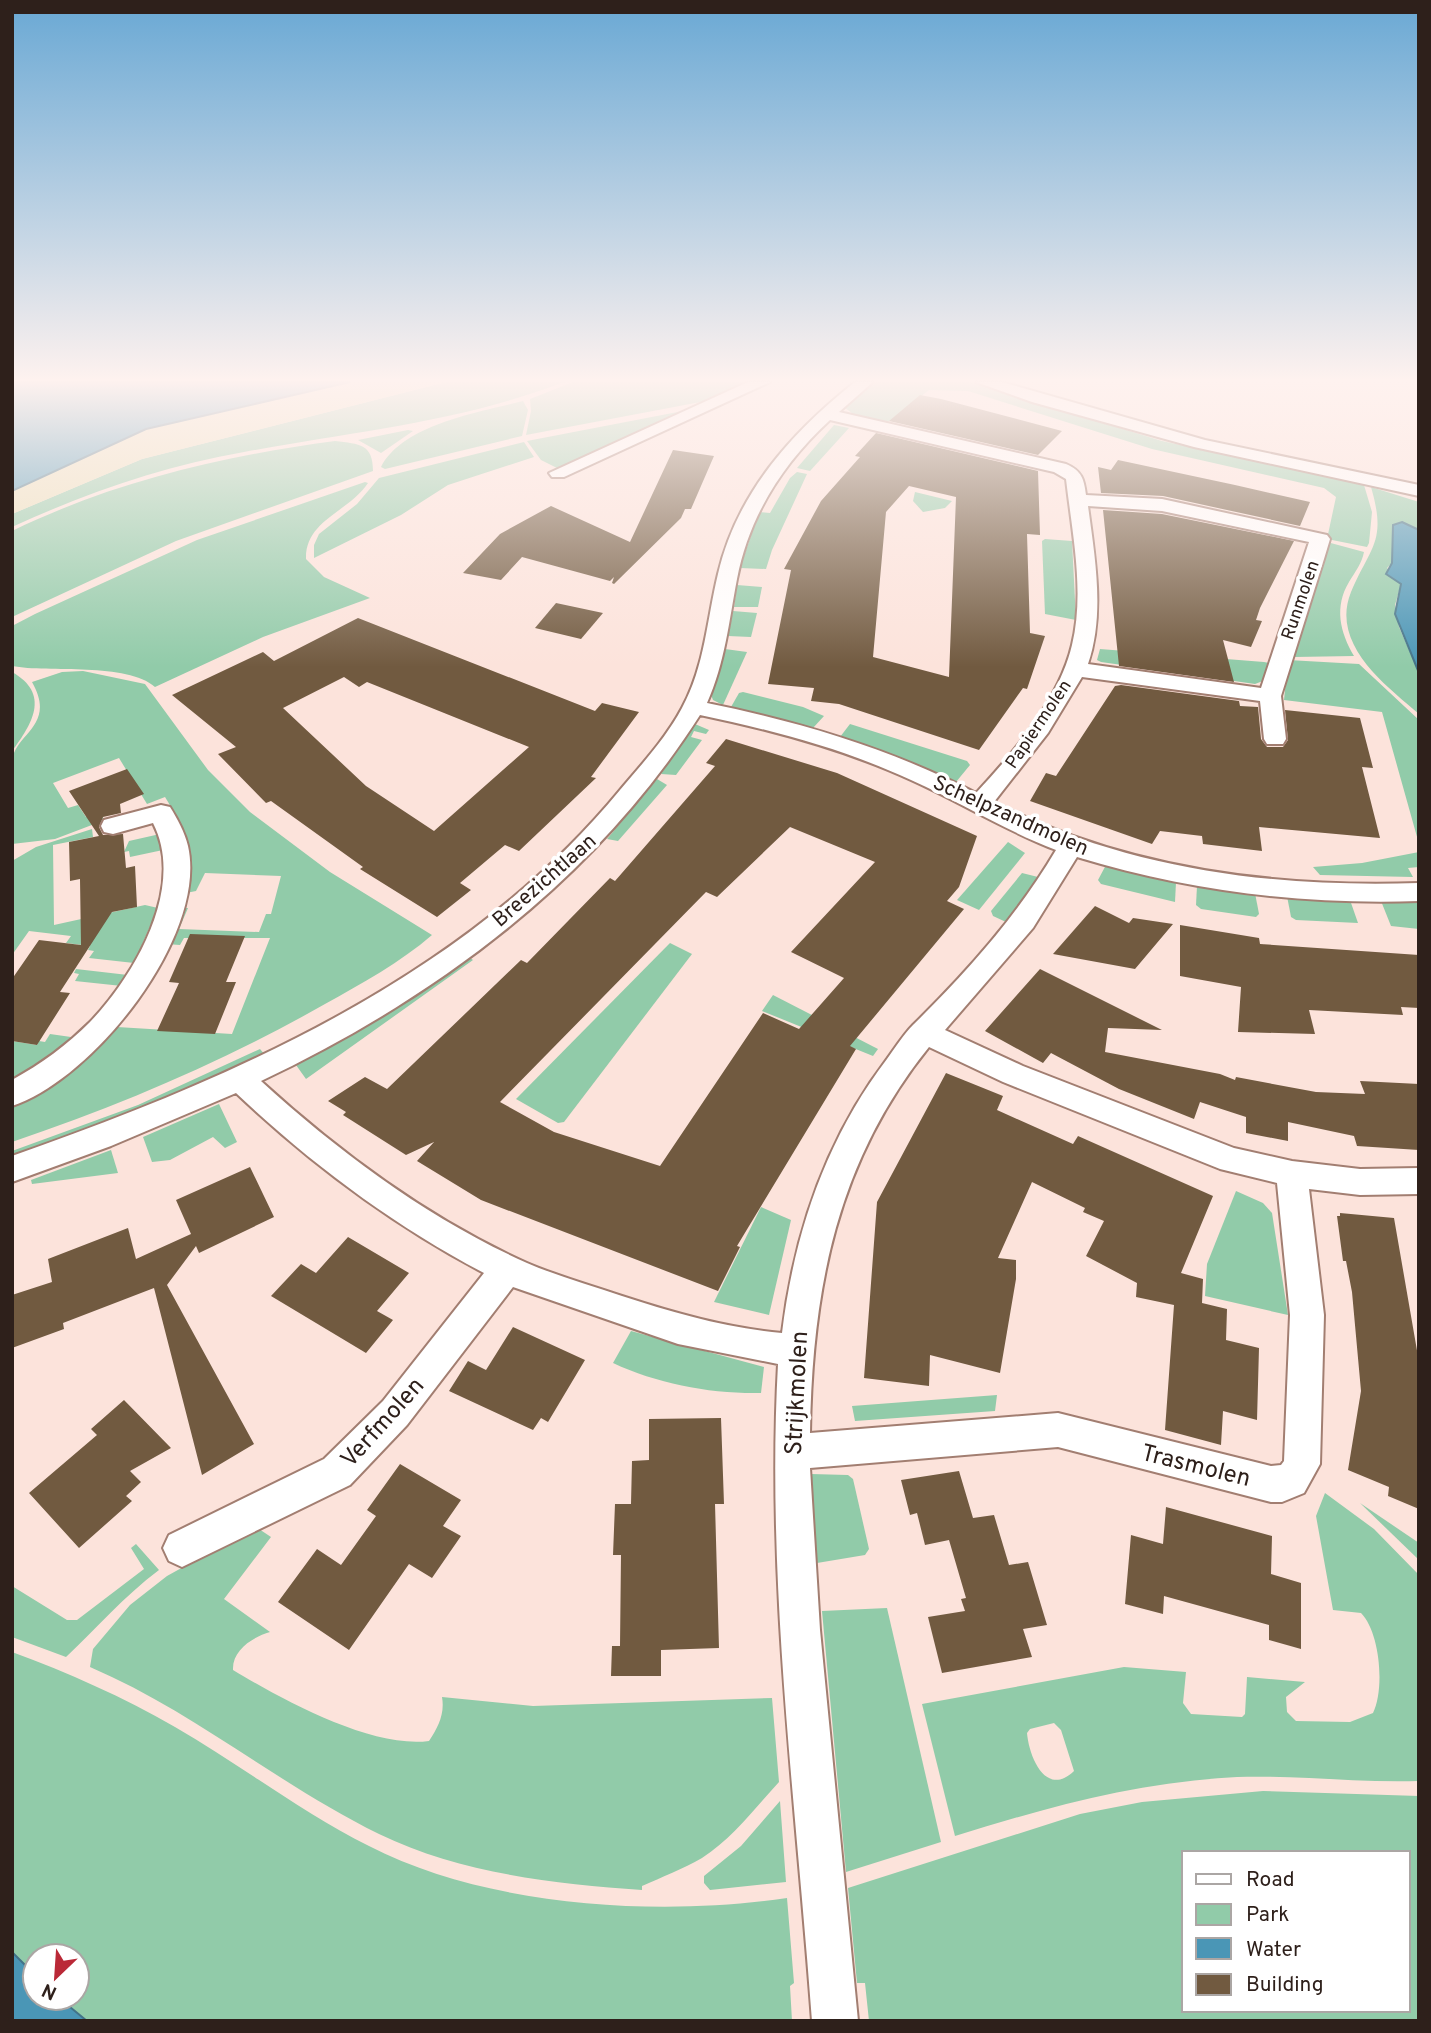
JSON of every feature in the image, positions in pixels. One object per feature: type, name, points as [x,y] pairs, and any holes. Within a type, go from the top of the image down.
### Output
[{"type":"street","name":"Breezichtlaan","points":[[12,1169],[71,1149],[241,1080],[339,1027],[465,947],[550,880],[604,827],[649,771],[694,707],[715,650],[727,575],[747,516],[770,477]]},
{"type":"street","name":"Papiermolen","points":[[979,804],[1039,727],[1074,669],[1083,648],[1087,607],[1075,479],[1072,477]]},
{"type":"street","points":[[1348,477],[1419,491]]},
{"type":"street","name":"Runmolen","points":[[1077,500],[1162,505],[1320,539],[1305,591],[1280,657],[1270,696],[1275,739]]},
{"type":"street","points":[[1074,669],[1270,696]]},
{"type":"street","name":"Schelpzandmolen","points":[[694,707],[780,726],[870,755],[1072,846],[1130,864],[1245,884],[1292,889],[1419,892]]},
{"type":"street","points":[[12,1094],[56,1067],[96,1034],[125,1002],[146,965],[173,904],[176,846],[160,813],[113,826]]},
{"type":"street","name":"Strijkmolen","points":[[833,2003],[809,1754],[791,1452],[795,1350],[812,1251],[827,1200],[867,1111],[923,1032],[1025,920],[1072,846]]},
{"type":"street","points":[[923,1032],[1013,1074],[1231,1160],[1292,1174],[1360,1182],[1419,1181]]},
{"type":"street","points":[[241,1080],[300,1135],[367,1185],[507,1269],[677,1331],[750,1347],[795,1350]]},
{"type":"street","name":"Trasmolen","points":[[791,1452],[1058,1430],[1271,1484],[1286,1485],[1296,1477],[1302,1464],[1307,1315],[1292,1174]]},
{"type":"street","name":"Verfmolen","points":[[182,1548],[337,1472],[396,1413],[507,1269]]},
{"type":"green space","points":[[100,477],[143,477],[68,503],[12,527],[12,514]]},
{"type":"green space","points":[[157,477],[356,477],[176,541],[12,617],[12,531],[51,513]]},
{"type":"green space","points":[[473,477],[448,485],[401,515],[314,558],[314,545],[319,534],[357,504],[379,478]]},
{"type":"green space","points":[[806,477],[766,569],[740,568],[759,512],[770,513],[790,478]]},
{"type":"green space","points":[[1275,477],[1327,477],[1364,485],[1372,512],[1367,547],[1327,539],[1336,497],[1324,488]]},
{"type":"green space","points":[[368,483],[360,493],[320,525],[308,546],[306,559],[324,577],[370,598],[263,637],[155,687],[142,679],[107,671],[12,666],[12,626],[35,614],[197,540]]},
{"type":"green space","points":[[1371,487],[1419,502],[1419,530],[1402,522],[1393,526],[1392,563],[1387,568],[1401,584],[1395,605],[1399,627],[1419,673],[1419,714],[1364,662],[1348,629],[1346,611],[1351,592],[1377,532],[1376,505]]},
{"type":"green space","points":[[915,492],[952,501],[945,508],[923,512],[913,501]]},
{"type":"green space","points":[[1042,541],[1072,541],[1076,620],[1045,614]]},
{"type":"green space","points":[[1327,542],[1364,552],[1344,591],[1340,610],[1342,629],[1354,656],[1294,657],[1289,655],[1314,593]]},
{"type":"green space","points":[[737,585],[762,587],[758,607],[734,607]]},
{"type":"green space","points":[[733,611],[757,613],[751,637],[728,636]]},
{"type":"green space","points":[[725,649],[747,652],[723,705],[713,700],[710,692]]},
{"type":"green space","points":[[1100,649],[1264,662],[1269,663],[1268,679],[1255,684],[1101,662],[1097,660]]},
{"type":"green space","points":[[1288,660],[1359,664],[1419,720],[1419,844],[1382,712],[1284,700]]},
{"type":"green space","points":[[83,671],[145,684],[208,770],[250,812],[330,872],[432,935],[367,980],[287,1025],[211,1063],[93,1113],[12,1142],[12,1102],[117,1027],[232,1034],[270,938],[184,938],[180,945],[166,944],[183,908],[188,908],[179,929],[259,932],[266,914],[271,914],[281,876],[205,873],[196,891],[186,893],[183,843],[172,809],[165,797],[147,804],[119,758],[53,783],[68,808],[78,805],[86,817],[101,815],[105,820],[55,839],[12,844],[12,761],[40,709],[32,682],[62,672]]},
{"type":"green space","points":[[12,672],[31,690],[34,710],[26,730],[12,751]]},
{"type":"green space","points":[[739,693],[803,707],[824,716],[813,728],[731,707]]},
{"type":"green space","points":[[695,724],[709,730],[706,734],[694,731],[691,737],[702,740],[676,775],[661,774]]},
{"type":"green space","points":[[850,724],[967,761],[970,765],[956,782],[840,737]]},
{"type":"green space","points":[[657,779],[667,785],[618,841],[607,839]]},
{"type":"green space","points":[[92,829],[93,837],[53,845],[54,925],[145,905],[158,908],[134,963],[89,958],[94,951],[88,950],[90,946],[66,943],[71,936],[29,931],[12,955],[12,861],[36,847]]},
{"type":"green space","points":[[160,834],[163,850],[130,857],[129,851],[124,852],[129,841]]},
{"type":"green space","points":[[1008,842],[1025,853],[979,910],[957,900]]},
{"type":"green space","points":[[1419,852],[1419,867],[1408,868],[1413,877],[1320,875],[1313,867],[1362,863]]},
{"type":"green space","points":[[1106,865],[1176,882],[1175,902],[1101,884],[1098,880]]},
{"type":"green space","points":[[1022,873],[1038,877],[1006,922],[993,916],[991,911]]},
{"type":"green space","points":[[1197,886],[1255,893],[1259,914],[1256,917],[1201,909],[1196,905]]},
{"type":"green space","points":[[1287,896],[1350,900],[1358,923],[1296,920],[1291,917]]},
{"type":"green space","points":[[1381,901],[1419,902],[1419,929],[1391,926]]},
{"type":"green space","points":[[670,943],[692,954],[564,1122],[558,1123],[516,1099]]},
{"type":"green space","points":[[469,957],[473,960],[306,1079],[296,1065],[405,1001]]},
{"type":"green space","points":[[76,969],[128,975],[122,986],[75,981],[79,974],[74,973]]},
{"type":"green space","points":[[773,995],[878,1049],[873,1056],[762,1011]]},
{"type":"green space","points":[[50,1034],[78,1038],[12,1082],[12,1041],[37,1045],[39,1041],[45,1042]]},
{"type":"green space","points":[[260,1049],[265,1055],[188,1092],[12,1159],[12,1151],[138,1105]]},
{"type":"green space","points":[[219,1104],[237,1142],[225,1148],[213,1137],[170,1160],[152,1162],[143,1137]]},
{"type":"green space","points":[[111,1150],[118,1173],[32,1184],[31,1180]]},
{"type":"green space","points":[[1236,1191],[1263,1203],[1272,1213],[1288,1315],[1205,1296],[1207,1264]]},
{"type":"green space","points":[[761,1207],[791,1220],[769,1315],[714,1302]]},
{"type":"green space","points":[[631,1331],[764,1367],[761,1393],[723,1392],[685,1386],[648,1377],[613,1363]]},
{"type":"green space","points":[[997,1395],[995,1411],[855,1421],[852,1406]]},
{"type":"green space","points":[[811,1474],[848,1475],[853,1479],[869,1549],[865,1555],[817,1563]]},
{"type":"green space","points":[[1325,1493],[1374,1529],[1419,1575],[1419,1781],[1237,1777],[1164,1784],[1024,1815],[955,1836],[922,1704],[1124,1667],[1186,1672],[1183,1703],[1191,1714],[1242,1717],[1245,1714],[1247,1677],[1305,1682],[1286,1697],[1287,1712],[1296,1721],[1350,1722],[1373,1713],[1379,1690],[1379,1661],[1373,1633],[1361,1613],[1333,1610],[1316,1516]],"holes":[[[1054,1723],[1061,1730],[1074,1771],[1055,1780],[1047,1777],[1035,1763],[1027,1733],[1030,1729]]]},
{"type":"green space","points":[[1360,1503],[1419,1543],[1419,1560]]},
{"type":"green space","points":[[252,1529],[259,1529],[271,1537],[224,1599],[270,1632],[245,1645],[236,1656],[233,1670],[301,1707],[355,1730],[381,1737],[429,1741],[440,1720],[442,1697],[533,1706],[772,1698],[779,1782],[713,1850],[687,1866],[642,1886],[642,1890],[541,1880],[474,1867],[441,1858],[379,1834],[342,1815],[165,1705],[90,1667],[93,1649],[130,1605],[167,1576]]},
{"type":"green space","points":[[136,1544],[159,1570],[66,1657],[12,1637],[12,1586],[67,1620],[77,1620],[144,1569],[131,1548]]},
{"type":"green space","points":[[887,1608],[941,1842],[846,1872],[822,1611]]},
{"type":"green space","points":[[12,1652],[95,1686],[155,1716],[369,1846],[416,1867],[466,1883],[574,1902],[630,1906],[737,1904],[787,1898],[794,1983],[790,1986],[792,2021],[87,2021],[76,2012],[91,2012],[91,1942],[21,1942],[21,1961],[12,1952]]},
{"type":"green space","points":[[1263,1791],[1419,1796],[1419,2021],[869,2021],[865,1983],[857,1983],[848,1888],[1080,1814],[1142,1802]]},
{"type":"green space","points":[[780,1801],[786,1882],[710,1890],[704,1883],[704,1876],[741,1846]]},
{"type":"sand","points":[[43,477],[100,477],[12,514],[12,491]]},
{"type":"water","points":[[12,477],[43,477],[12,491]]},
{"type":"water","points":[[1402,522],[1419,530],[1419,673],[1395,614],[1401,584],[1386,574],[1392,563],[1393,525]]},
{"type":"water","points":[[12,1952],[21,1961],[21,2012],[76,2012],[87,2021],[12,2021]]},
{"type":"building","points":[[660,477],[705,477],[691,509],[685,509],[681,518],[614,584],[614,577],[610,581],[522,557],[501,580],[463,573],[500,534],[551,506],[630,542]]},
{"type":"building","points":[[842,477],[1038,477],[1040,535],[1027,534],[1030,633],[1045,636],[1027,689],[1023,688],[979,750],[839,704],[811,701],[814,688],[768,684],[791,570],[784,569],[821,501]],"holes":[[[909,486],[956,497],[949,677],[873,657],[886,512]]]},
{"type":"building","points":[[1099,477],[1197,477],[1310,502],[1300,526],[1163,496],[1101,493]]},
{"type":"building","points":[[1103,510],[1162,514],[1294,541],[1260,608],[1256,620],[1262,621],[1251,647],[1223,640],[1234,682],[1119,666]]},
{"type":"building","points":[[556,603],[603,613],[581,639],[535,628]]},
{"type":"building","points":[[358,618],[595,711],[602,703],[639,712],[591,777],[596,778],[519,851],[505,845],[460,883],[471,890],[437,917],[360,869],[363,867],[271,801],[266,803],[218,754],[236,747],[172,695],[263,652],[274,661]],"holes":[[[344,677],[359,687],[367,682],[529,747],[434,831],[366,786],[283,708]]]},
{"type":"building","points":[[1115,686],[1239,701],[1240,706],[1258,707],[1261,739],[1267,747],[1283,747],[1288,740],[1285,710],[1360,718],[1373,768],[1362,767],[1380,838],[1259,827],[1262,851],[1203,844],[1202,836],[1160,831],[1152,844],[1030,801],[1046,773],[1056,776]]},
{"type":"building","points":[[726,739],[837,773],[977,836],[959,887],[947,901],[964,909],[850,1046],[856,1049],[737,1246],[740,1247],[718,1291],[481,1200],[417,1161],[434,1142],[406,1155],[343,1115],[346,1112],[328,1101],[365,1077],[387,1089],[521,960],[527,963],[610,878],[615,881],[715,766],[706,763]],"holes":[[[790,827],[875,862],[791,952],[844,978],[799,1029],[763,1013],[660,1166],[554,1132],[500,1102],[706,892],[717,897]]]},
{"type":"building","points":[[127,769],[144,794],[120,804],[121,813],[103,817],[99,827],[103,835],[123,834],[126,868],[135,866],[137,907],[112,912],[60,992],[70,993],[37,1045],[12,1041],[12,979],[39,940],[81,945],[80,879],[70,881],[69,842],[99,836],[69,791]]},
{"type":"building","points":[[1095,906],[1129,923],[1133,918],[1173,924],[1135,969],[1053,954]]},
{"type":"building","points":[[1180,925],[1259,938],[1260,944],[1419,955],[1419,1008],[1401,1007],[1403,1015],[1309,1010],[1315,1034],[1238,1032],[1241,987],[1180,976]]},
{"type":"building","points":[[190,934],[245,936],[226,982],[236,982],[215,1034],[157,1031],[179,983],[169,982]]},
{"type":"building","points":[[1040,969],[1162,1030],[1108,1028],[1105,1052],[1220,1074],[1235,1080],[1236,1077],[1316,1092],[1365,1094],[1360,1081],[1419,1084],[1419,1150],[1357,1146],[1354,1136],[1288,1122],[1288,1141],[1246,1133],[1246,1117],[1200,1102],[1194,1119],[1119,1089],[1051,1053],[1043,1063],[985,1031]]},
{"type":"building","points":[[946,1073],[1003,1096],[997,1110],[1073,1144],[1078,1136],[1213,1196],[1181,1273],[1203,1279],[1202,1303],[1227,1309],[1226,1340],[1259,1348],[1257,1420],[1223,1411],[1221,1445],[1165,1430],[1174,1305],[1136,1297],[1137,1283],[1086,1256],[1104,1221],[1083,1212],[1085,1208],[1032,1182],[998,1258],[1016,1260],[1016,1279],[1000,1373],[930,1355],[929,1386],[864,1378],[877,1202]]},
{"type":"building","points":[[250,1167],[274,1217],[199,1253],[196,1246],[167,1285],[254,1444],[202,1475],[154,1288],[63,1323],[64,1329],[12,1348],[12,1295],[52,1282],[48,1259],[128,1228],[136,1259],[191,1234],[176,1200]]},
{"type":"building","points":[[1340,1213],[1394,1218],[1419,1362],[1419,1509],[1388,1496],[1389,1487],[1348,1470],[1361,1391],[1352,1292],[1346,1261],[1343,1261],[1337,1216],[1340,1216]]},
{"type":"building","points":[[348,1237],[409,1273],[377,1311],[393,1320],[366,1353],[271,1296],[301,1264],[316,1273]]},
{"type":"building","points":[[513,1327],[585,1360],[548,1422],[541,1418],[533,1430],[449,1391],[468,1361],[486,1370]]},
{"type":"building","points":[[124,1400],[171,1448],[130,1471],[141,1482],[126,1496],[132,1501],[79,1548],[29,1493],[97,1435],[91,1429]]},
{"type":"building","points":[[721,1418],[724,1504],[715,1504],[719,1648],[661,1650],[661,1676],[611,1676],[612,1646],[620,1646],[621,1555],[613,1555],[615,1504],[631,1504],[632,1461],[649,1460],[649,1419]]},
{"type":"building","points":[[400,1464],[461,1500],[443,1526],[461,1536],[432,1578],[409,1564],[349,1650],[278,1602],[317,1549],[341,1565],[376,1516],[367,1510]]},
{"type":"building","points":[[959,1471],[973,1518],[994,1515],[1009,1565],[1028,1562],[1047,1625],[1023,1629],[1032,1657],[942,1673],[928,1617],[965,1611],[961,1599],[966,1598],[949,1540],[925,1545],[917,1513],[910,1515],[901,1480]]},
{"type":"building","points":[[1166,1507],[1272,1536],[1271,1574],[1301,1583],[1301,1649],[1269,1640],[1269,1625],[1164,1596],[1163,1614],[1125,1604],[1131,1535],[1163,1544]]}]
